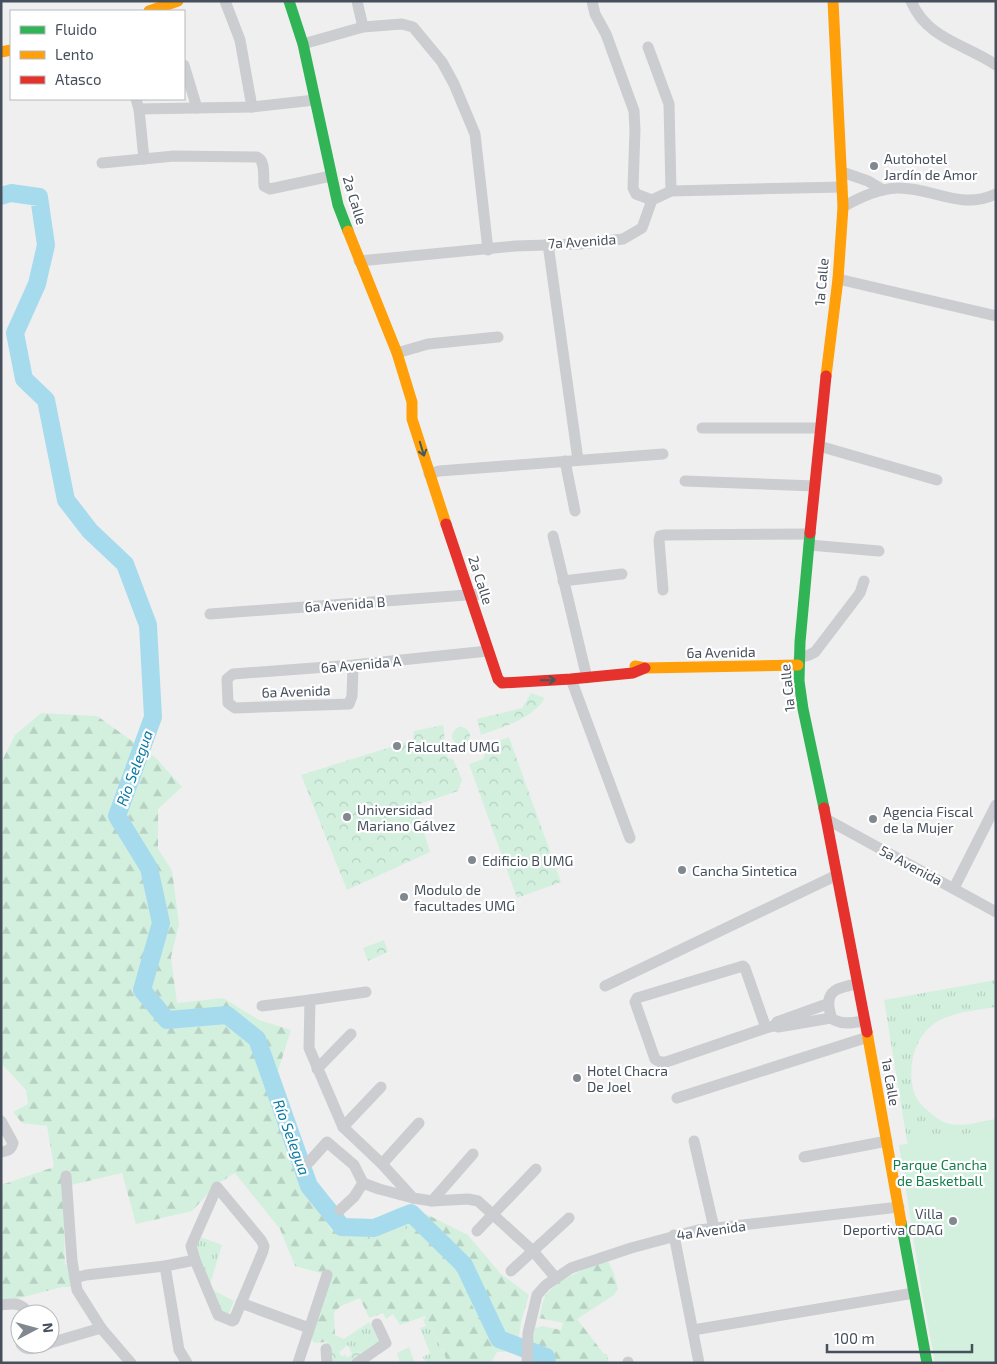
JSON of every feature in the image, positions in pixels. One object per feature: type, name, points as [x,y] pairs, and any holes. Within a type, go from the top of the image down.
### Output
[{"type":"main road","name":"2a Calle","points":[[289,1],[303,44],[338,205],[397,353],[412,402],[422,416],[434,473],[475,595],[504,667],[510,672]]},
{"type":"main road","name":"1a Calle","points":[[833,1],[843,207],[838,279],[820,428],[799,661],[803,709],[858,984],[927,1363]]},
{"type":"main road","points":[[152,10],[172,4]]},
{"type":"main road","name":"2a Calle","points":[[475,595],[488,651],[500,682]]},
{"type":"main road","name":"6a Avenida","points":[[510,672],[633,674],[645,668],[799,661]]},
{"type":"main road","name":"6a Avenida","points":[[500,682],[572,679],[585,672]]},
{"type":"street","points":[[225,1],[240,40],[252,107]]},
{"type":"street","points":[[357,1],[363,27]]},
{"type":"street","points":[[592,1],[595,14],[606,34],[634,111],[633,188],[636,194],[652,200],[671,191],[842,187]]},
{"type":"street","points":[[912,1],[917,14],[938,35],[996,65]]},
{"type":"street","points":[[303,44],[363,27],[402,24],[413,27],[442,62],[454,84],[475,134],[488,250]]},
{"type":"street","points":[[648,47],[669,104],[671,191]]},
{"type":"street","points":[[185,68],[197,108]]},
{"type":"street","points":[[144,159],[138,104],[197,108],[252,107],[315,100]]},
{"type":"street","points":[[102,163],[187,156],[257,157],[263,163],[264,186],[270,189],[332,176]]},
{"type":"street","points":[[842,172],[868,181],[883,190]]},
{"type":"street","points":[[843,207],[870,193],[898,188],[965,201],[981,200],[995,195]]},
{"type":"street","name":"7a Avenida","points":[[359,261],[623,239],[642,228],[652,200]]},
{"type":"street","points":[[548,244],[578,460]]},
{"type":"street","points":[[838,279],[996,316]]},
{"type":"street","points":[[397,353],[428,344],[498,338]]},
{"type":"street","points":[[702,428],[820,428]]},
{"type":"street","points":[[819,446],[937,480]]},
{"type":"street","points":[[434,473],[663,454]]},
{"type":"street","points":[[565,461],[575,510]]},
{"type":"street","points":[[685,482],[815,486]]},
{"type":"street","points":[[664,590],[658,540],[660,536],[665,534],[810,539],[879,551]]},
{"type":"street","points":[[553,536],[585,672]]},
{"type":"street","points":[[563,580],[622,574]]},
{"type":"street","points":[[799,661],[815,652],[860,593],[864,582]]},
{"type":"street","name":"6a Avenida B","points":[[210,614],[475,595]]},
{"type":"street","name":"6a Avenida A","points":[[235,708],[228,703],[227,679],[233,674],[353,665],[488,651]]},
{"type":"street","name":"6a Avenida","points":[[235,708],[349,704],[352,696],[353,665]]},
{"type":"street","points":[[572,679],[630,838]]},
{"type":"street","points":[[954,888],[996,805]]},
{"type":"street","name":"5a Avenida","points":[[826,819],[996,912]]},
{"type":"street","points":[[605,986],[837,875]]},
{"type":"street","points":[[770,1027],[743,966],[637,998],[634,1002],[655,1059],[660,1062],[666,1062],[770,1027],[777,1022],[828,1004]]},
{"type":"street","points":[[831,1018],[828,998],[836,989],[858,984]]},
{"type":"street","points":[[262,1006],[366,992]]},
{"type":"street","points":[[310,1000],[309,1048],[342,1127],[382,1164],[413,1198]]},
{"type":"street","points":[[770,1027],[831,1018],[842,1022],[865,1021]]},
{"type":"street","points":[[317,1069],[352,1034]]},
{"type":"street","points":[[677,1098],[868,1037]]},
{"type":"street","points":[[342,1127],[381,1086]]},
{"type":"street","points":[[1,1121],[13,1143],[9,1151],[1,1152]]},
{"type":"street","points":[[382,1164],[419,1123]]},
{"type":"street","points":[[694,1141],[714,1228]]},
{"type":"street","points":[[804,1157],[886,1141]]},
{"type":"street","points":[[309,1162],[327,1142],[354,1165],[363,1183],[413,1198],[432,1201],[478,1200],[532,1251],[555,1277]]},
{"type":"street","points":[[432,1201],[473,1154]]},
{"type":"street","points":[[477,1232],[536,1169]]},
{"type":"street","points":[[66,1176],[72,1261],[78,1290],[101,1328],[131,1363]]},
{"type":"street","points":[[340,1210],[354,1197],[363,1183]]},
{"type":"street","points":[[217,1187],[219,1187],[264,1246],[233,1321],[218,1315],[195,1260],[192,1244],[217,1187]]},
{"type":"street","name":"4a Avenida","points":[[527,1363],[526,1345],[537,1295],[555,1277],[571,1268],[594,1259],[674,1235],[698,1230],[899,1206]]},
{"type":"street","points":[[511,1271],[569,1218]]},
{"type":"street","points":[[674,1235],[699,1363]]},
{"type":"street","points":[[75,1278],[86,1275],[166,1266],[195,1260]]},
{"type":"street","points":[[166,1266],[179,1350],[187,1363]]},
{"type":"street","points":[[298,1363],[327,1275]]},
{"type":"street","points":[[693,1330],[914,1292]]},
{"type":"street","points":[[241,1303],[309,1328]]},
{"type":"street","points":[[357,1363],[386,1343],[377,1324]]},
{"type":"street","points":[[60,1341],[101,1328]]},
{"type":"street","points":[[326,1349],[327,1363]]},
{"type":"green space","points":[[531,693],[545,698],[532,712],[517,721],[481,735],[477,719],[522,708]]},
{"type":"green space","points":[[41,713],[97,716],[156,758],[182,787],[158,809],[158,849],[172,870],[179,924],[171,957],[177,1003],[223,998],[259,1020],[291,1030],[278,1071],[274,1110],[291,1163],[331,1230],[370,1239],[396,1212],[420,1211],[468,1235],[500,1273],[529,1295],[521,1322],[517,1351],[497,1352],[491,1363],[436,1363],[446,1359],[425,1316],[400,1325],[393,1314],[386,1319],[383,1313],[369,1318],[360,1298],[341,1306],[334,1312],[335,1335],[326,1342],[314,1343],[310,1336],[328,1275],[295,1266],[280,1229],[235,1173],[217,1184],[192,1211],[136,1224],[122,1173],[63,1187],[65,1264],[76,1272],[75,1287],[62,1287],[1,1303],[1,1185],[54,1167],[47,1126],[22,1123],[13,1112],[28,1104],[26,1090],[1,1063],[1,763],[15,735]]},
{"type":"green space","points":[[443,725],[446,754],[448,758],[453,759],[462,780],[458,791],[416,805],[430,852],[347,890],[301,775],[413,740],[414,731]]},
{"type":"green space","points":[[461,727],[467,730],[470,736],[467,742],[461,745],[455,742],[452,736],[455,730]]},
{"type":"green space","points":[[509,737],[561,882],[517,898],[469,764],[483,759],[490,744]]},
{"type":"green space","points":[[384,940],[388,952],[368,961],[363,948]]},
{"type":"green space","points":[[996,980],[996,1007],[944,1018],[924,1033],[915,1050],[911,1078],[915,1095],[919,1101],[939,1119],[955,1125],[961,1125],[996,1119],[996,1133],[908,1147],[884,1000]]},
{"type":"green space","points":[[221,1010],[234,1015],[260,1038],[280,1083],[283,1107],[304,1166],[317,1190],[345,1225],[364,1224],[400,1207],[414,1211],[465,1262],[502,1337],[522,1344],[520,1350],[492,1343],[478,1319],[456,1268],[413,1226],[385,1237],[359,1239],[338,1235],[308,1197],[272,1092],[248,1042],[223,1025],[177,1026],[167,1020],[165,1015],[176,1016]]},
{"type":"green space","name":"Villa Deportiva CDAG","points":[[996,1129],[996,1363],[935,1363],[899,1145]]},
{"type":"green space","points":[[195,1235],[222,1245],[209,1288],[234,1301],[225,1323],[215,1321],[189,1251]]},
{"type":"green space","points":[[608,1261],[618,1289],[614,1295],[577,1319],[604,1354],[607,1354],[609,1363],[531,1363],[535,1328],[542,1326],[561,1330],[563,1323],[539,1318],[546,1295],[566,1278]]},
{"type":"green space","points":[[426,1318],[446,1359],[436,1363],[426,1363],[423,1357],[430,1353],[420,1328],[426,1326],[423,1319]]},
{"type":"green space","points":[[369,1322],[380,1343],[363,1353],[351,1352],[348,1345],[339,1352],[326,1342],[335,1335],[344,1339]]},
{"type":"green space","points":[[326,1342],[339,1352],[342,1357],[345,1354],[347,1358],[352,1354],[351,1352],[363,1353],[349,1363],[328,1363]]},
{"type":"green space","points":[[409,1347],[415,1363],[400,1363],[397,1353]]},
{"type":"waterway","name":"Río Selegua","points":[[1,196],[11,193],[39,197],[46,245],[37,284],[15,333],[24,379],[46,400],[66,500],[90,531],[125,564],[148,625],[153,717],[117,816],[149,868],[161,923],[142,990],[167,1020],[227,1015],[257,1039],[309,1186],[342,1227],[374,1228],[411,1213],[464,1265],[499,1339],[546,1357],[547,1363]]},
{"type":"traffic: fast","points":[[289,1],[303,44],[338,205],[348,231]]},
{"type":"traffic: fast","points":[[810,533],[800,642],[799,681],[824,808]]},
{"type":"traffic: fast","points":[[901,1222],[927,1363]]},
{"type":"traffic: slow","points":[[152,10],[178,1]]},
{"type":"traffic: slow","points":[[826,376],[838,279],[843,207],[833,1]]},
{"type":"traffic: slow","points":[[1,52],[10,50]]},
{"type":"traffic: slow","points":[[348,231],[397,353],[412,402],[412,419],[446,524]]},
{"type":"traffic: slow","points":[[635,666],[645,668],[798,665]]},
{"type":"traffic: slow","points":[[867,1032],[901,1222]]},
{"type":"traffic: jam","points":[[810,533],[826,376]]},
{"type":"traffic: jam","points":[[446,524],[498,679],[502,683],[633,673],[645,668]]},
{"type":"traffic: jam","points":[[824,808],[867,1032]]},
{"type":"place","name":"Autohotel Jardín de Amor","points":[[874,166]]},
{"type":"place","name":"Falcultad UMG","points":[[397,746]]},
{"type":"place","name":"Universidad Mariano Gálvez","points":[[347,817]]},
{"type":"place","name":"Agencia Fiscal de la Mujer","points":[[873,819]]},
{"type":"place","name":"Edificio B UMG","points":[[472,860]]},
{"type":"place","name":"Cancha Sintetica","points":[[682,870]]},
{"type":"place","name":"Modulo de facultades UMG","points":[[404,897]]},
{"type":"place","name":"Hotel Chacra De Joel","points":[[577,1078]]},
{"type":"place","name":"Villa Deportiva CDAG","points":[[953,1221]]},
{"type":"park label","name":"Parque Cancha de Basketball","points":[[940,1172]]}]
